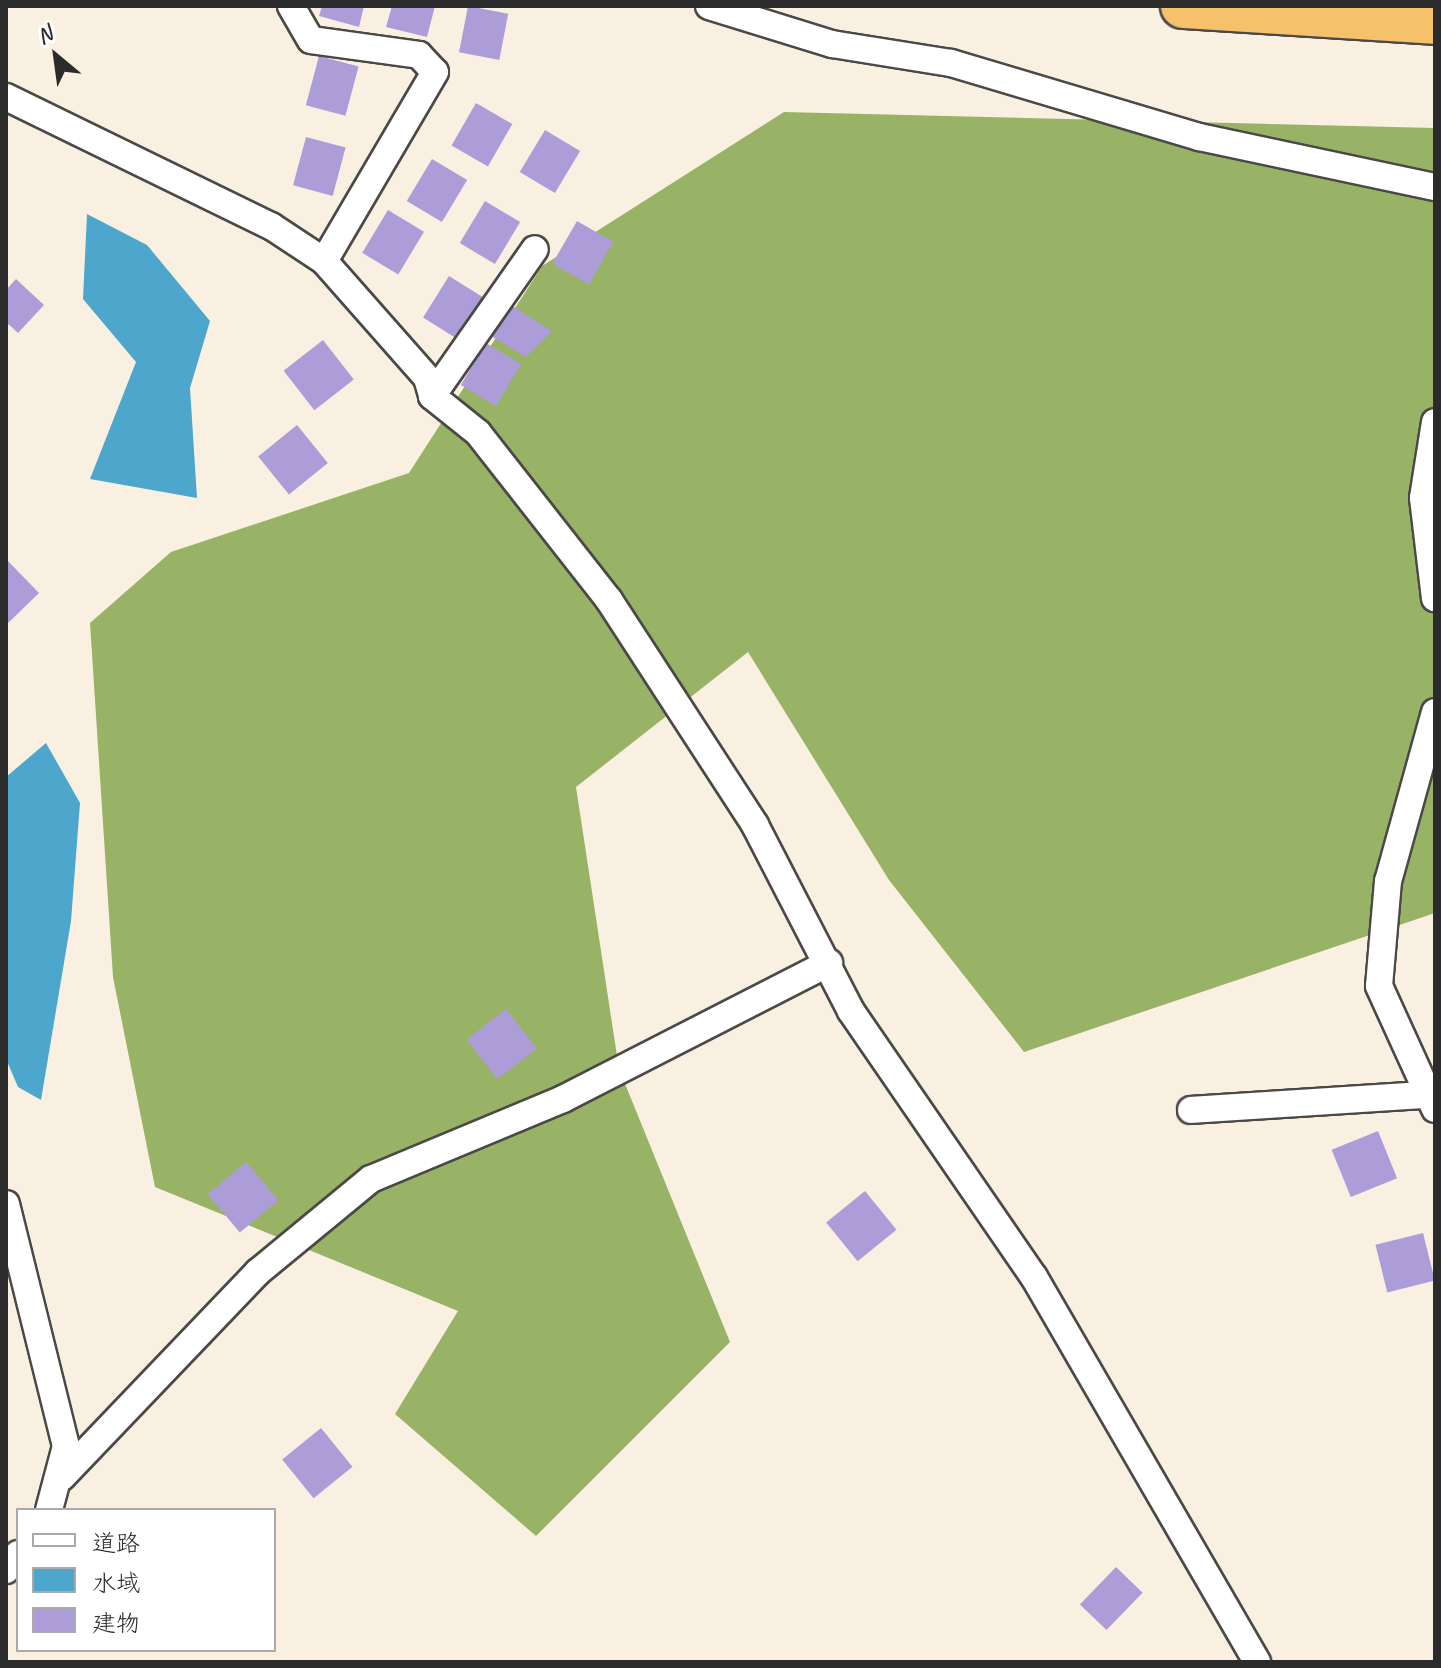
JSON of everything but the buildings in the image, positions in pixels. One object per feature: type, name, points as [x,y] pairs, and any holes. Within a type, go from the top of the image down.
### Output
[{"type":"highway","points":[[1183,6],[1435,22]]},
{"type":"street","points":[[291,6],[311,40],[419,55],[435,72],[324,261]]},
{"type":"street","points":[[709,6],[832,44],[1010,79],[1199,137],[1435,187]]},
{"type":"street","points":[[6,97],[271,226],[324,261],[427,378],[432,396],[478,433],[609,600],[755,825],[829,963],[851,1011],[1034,1277],[1257,1662]]},
{"type":"street","points":[[432,396],[535,249]]},
{"type":"street","points":[[1435,422],[1423,498],[1435,598]]},
{"type":"street","points":[[1191,1110],[1430,1102],[1379,986],[1388,881],[1435,712]]},
{"type":"street","points":[[62,1477],[258,1272],[371,1179],[563,1099],[829,963]]},
{"type":"street","points":[[6,1204],[66,1446],[62,1477],[50,1508]]},
{"type":"green space","points":[[784,112],[1435,128],[1435,913],[1024,1052],[889,880],[748,652],[576,787],[619,1069],[730,1342],[536,1536],[395,1414],[458,1311],[155,1187],[113,977],[90,623],[171,552],[409,473],[542,266]]},
{"type":"water","points":[[87,214],[147,245],[210,321],[190,388],[197,498],[90,479],[136,362],[83,299]]},
{"type":"water","points":[[46,743],[80,803],[71,921],[41,1100],[18,1087],[6,1059],[6,777]]}]
